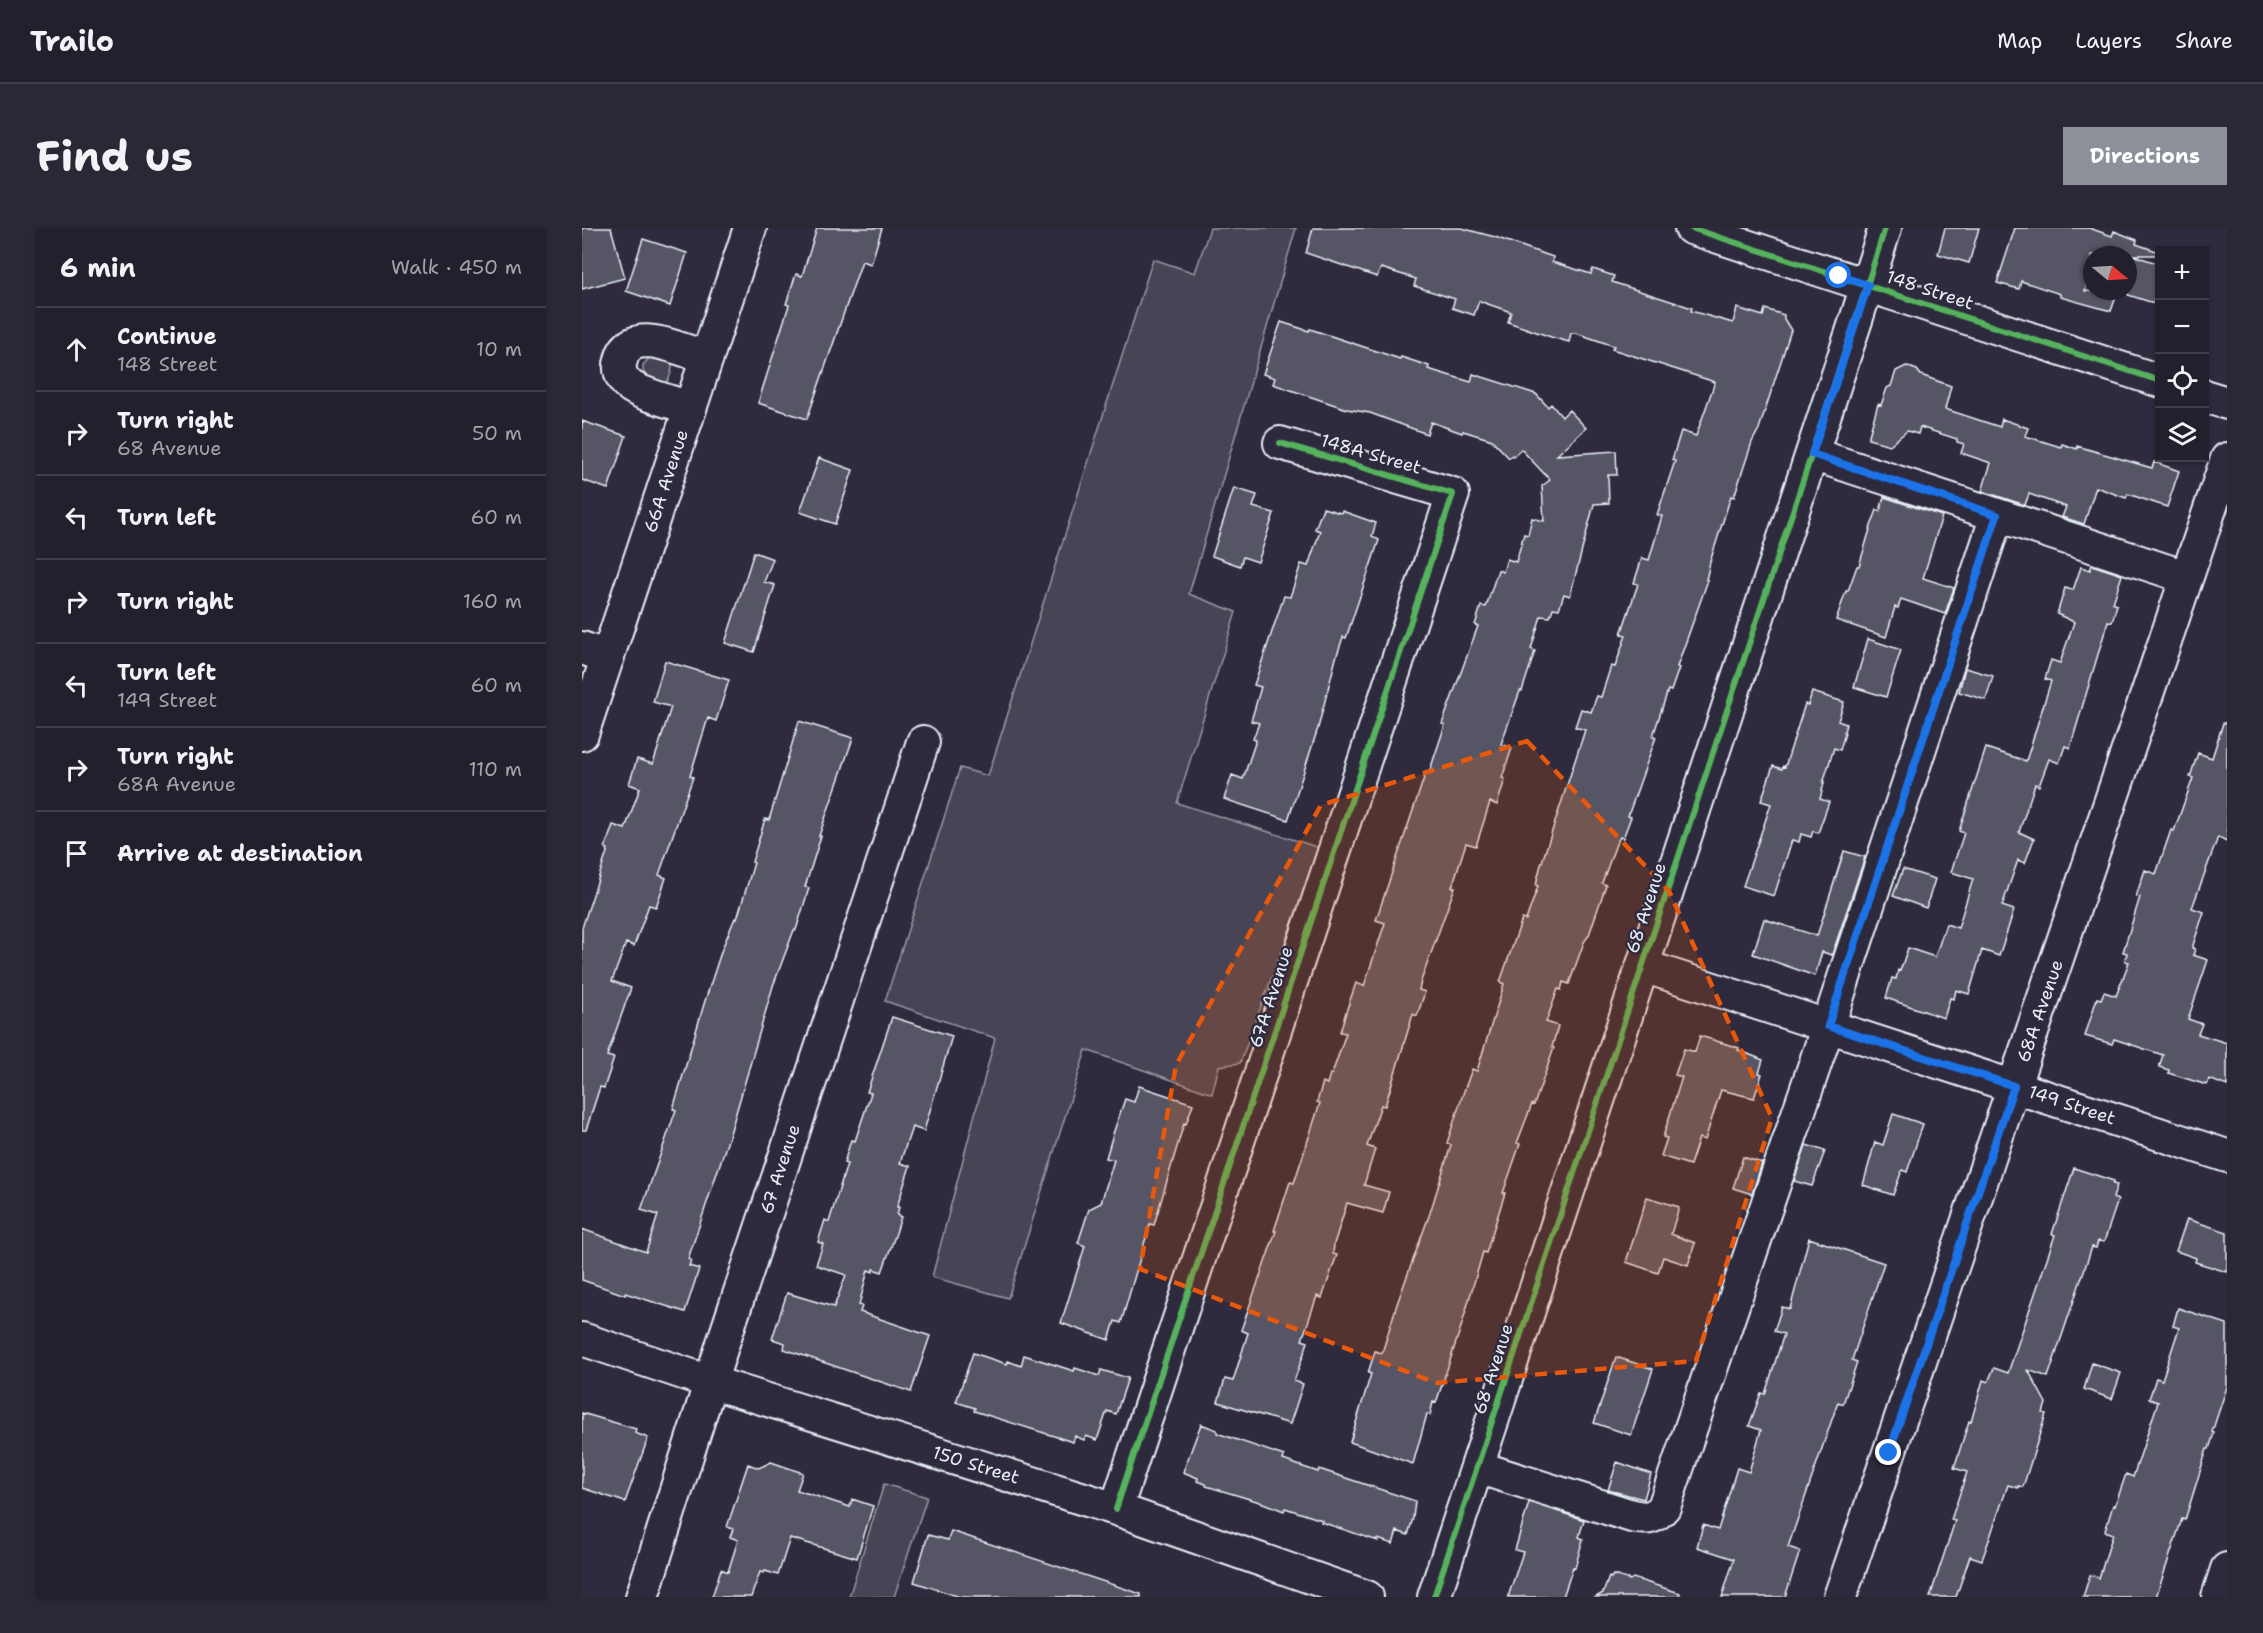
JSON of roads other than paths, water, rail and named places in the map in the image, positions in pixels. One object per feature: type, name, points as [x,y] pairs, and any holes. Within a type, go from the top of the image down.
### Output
[{"type":"street","name":"66A Avenue","points":[[582,734],[595,653],[690,408],[750,228]]},
{"type":"street","name":"148 Street","points":[[1691,228],[2155,379]]},
{"type":"street","name":"68 Avenue","points":[[1434,1597],[1885,228]]},
{"type":"street","points":[[690,408],[630,387],[621,373],[621,357],[631,344],[648,340],[707,358]]},
{"type":"street","points":[[2209,397],[2227,403]]},
{"type":"street","name":"148A Street","points":[[1280,443],[1453,494]]},
{"type":"street","points":[[1812,454],[2186,578]]},
{"type":"street","name":"68A Avenue","points":[[1840,1597],[2227,459]]},
{"type":"street","name":"67A Avenue","points":[[1116,1509],[1453,494]]},
{"type":"street","points":[[1477,1467],[1646,1519],[1657,1516],[1664,1507],[1828,1026],[1997,515]]},
{"type":"street","name":"67 Avenue","points":[[642,1597],[710,1382],[923,742]]},
{"type":"street","name":"149 Street","points":[[1643,966],[2227,1156]]},
{"type":"street","name":"150 Street","points":[[582,1339],[710,1382],[1116,1509],[1367,1597]]},
{"type":"street","points":[[2218,1597],[2227,1569]]}]
